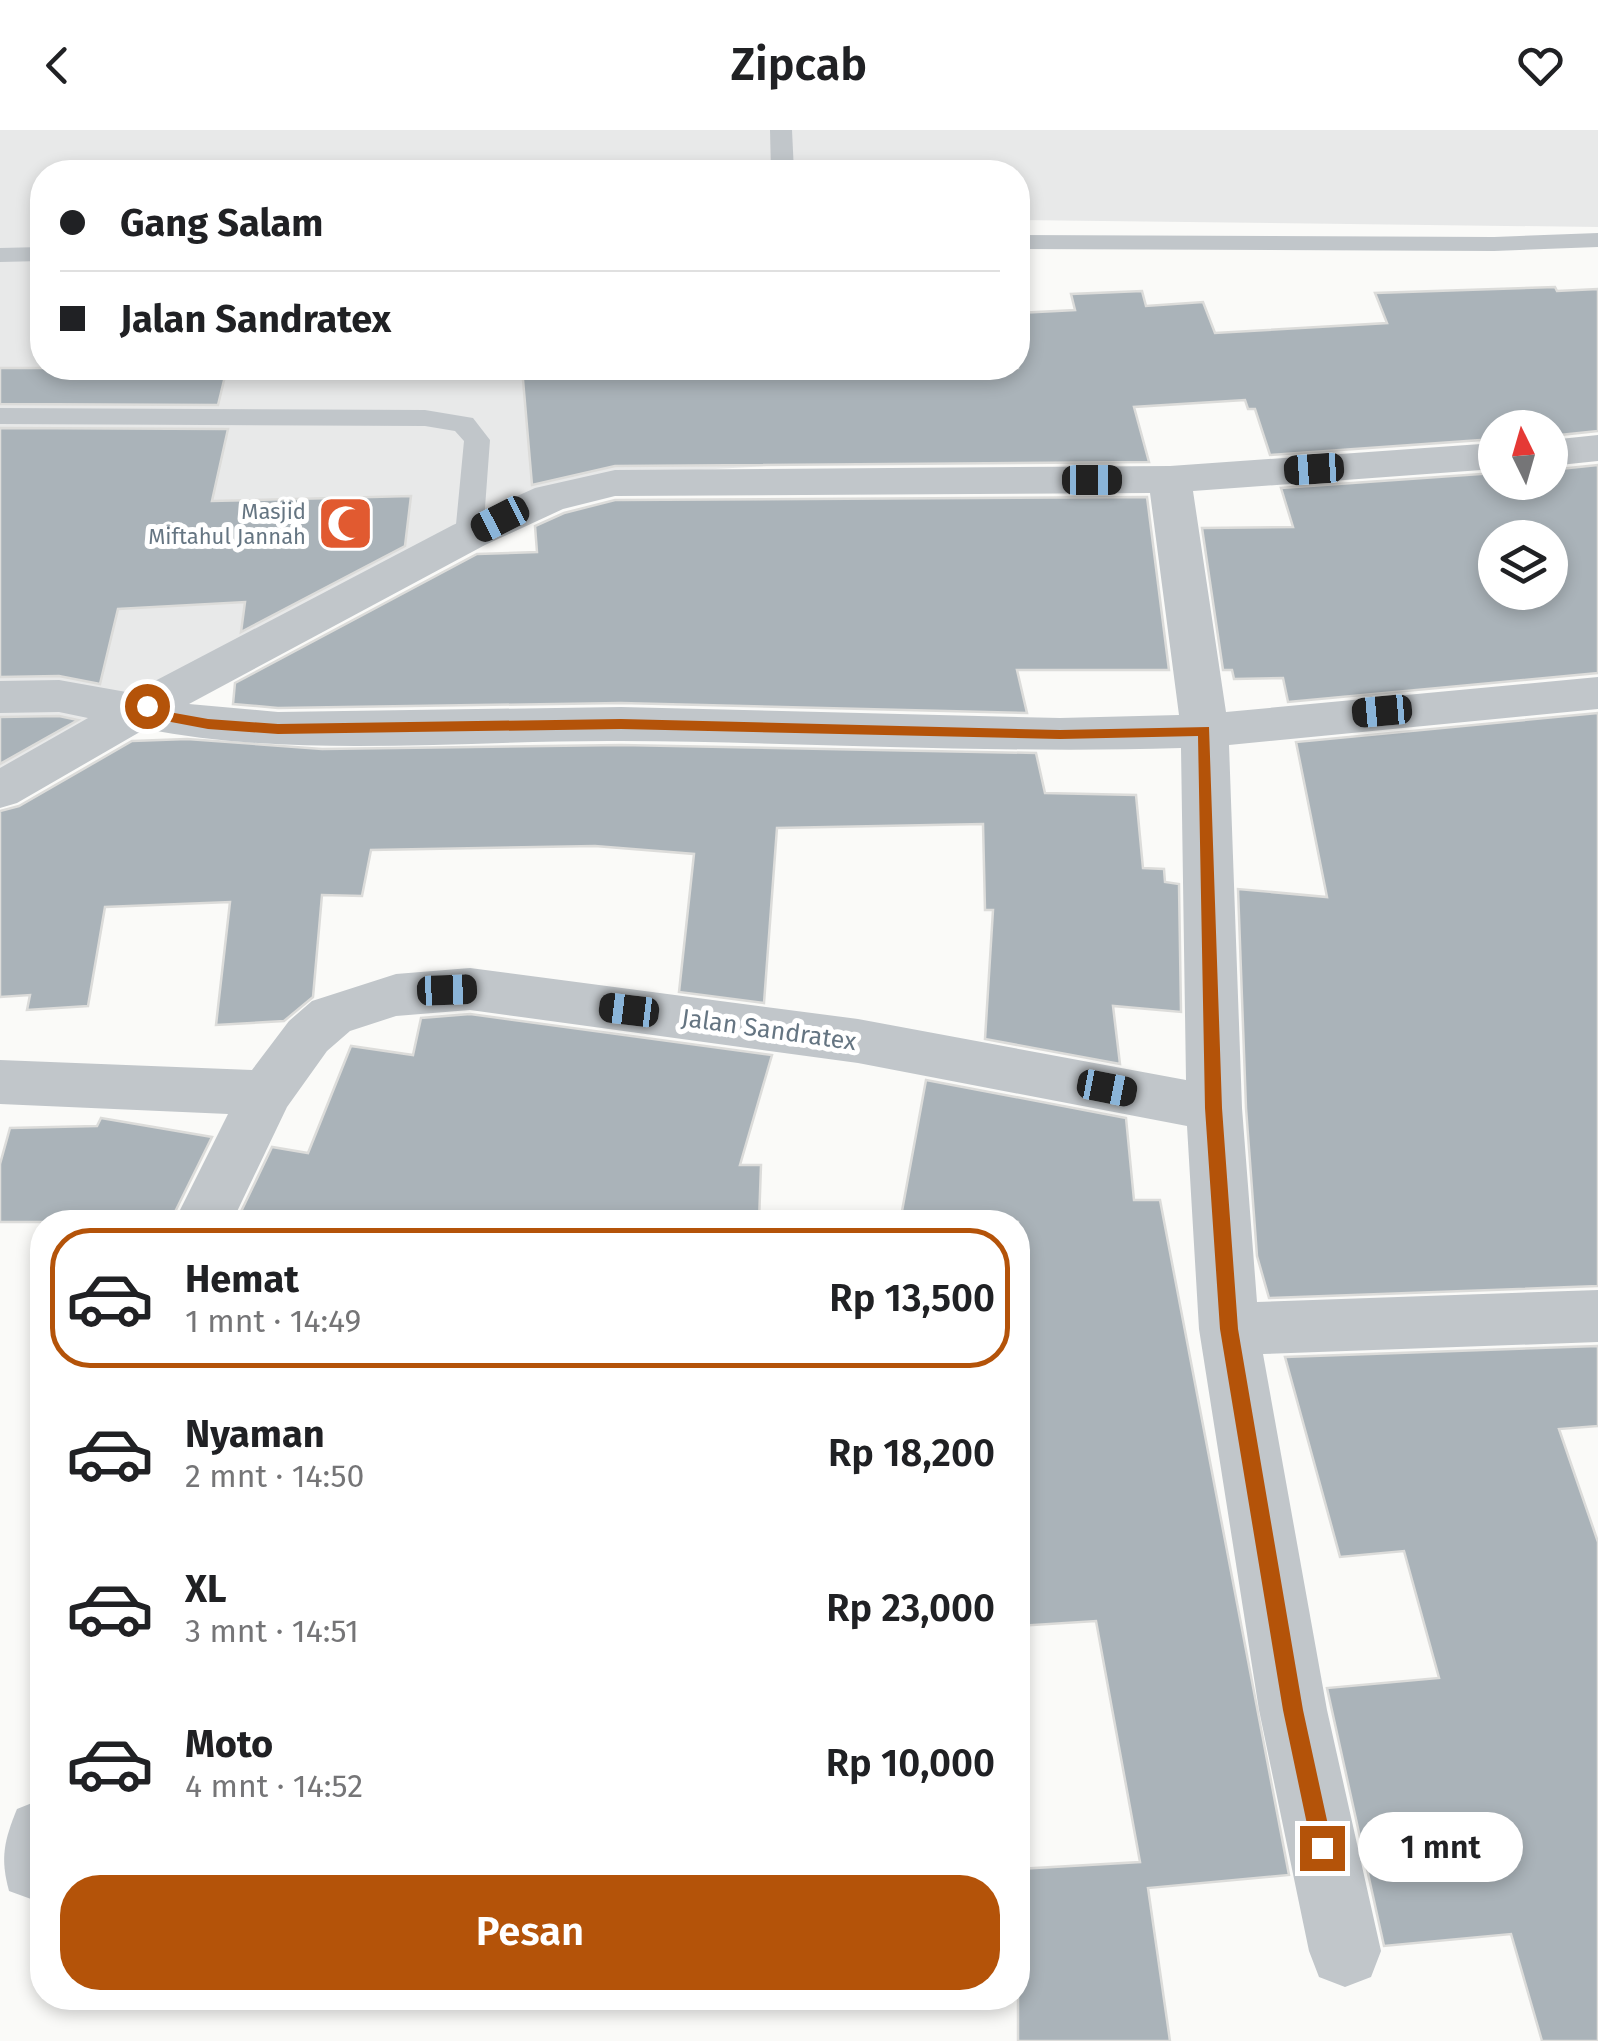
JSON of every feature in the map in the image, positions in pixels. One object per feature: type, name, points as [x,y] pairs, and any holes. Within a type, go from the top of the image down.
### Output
[{"type":"street","points":[[1568,450],[1598,448]]},
{"type":"street","points":[[0,790],[469,534],[550,498],[615,482],[1170,479],[1478,457]]},
{"type":"street","points":[[1170,479],[1204,731],[1214,1108],[1229,1329],[1293,1710],[1345,1952]]},
{"type":"street","points":[[0,697],[59,696],[208,724],[278,729],[621,724],[1060,734],[1204,731],[1356,713],[1598,693]]},
{"type":"street","name":"Jalan Sandratex","points":[[209,1210],[266,1093],[308,1036],[331,1016],[396,995],[470,989],[858,1040],[1214,1108]]},
{"type":"street","points":[[0,1082],[266,1093]]},
{"type":"street","points":[[1229,1329],[1596,1316]]},
{"type":"lane","points":[[780,130],[782,160]]},
{"type":"lane","points":[[1030,242],[1494,244],[1598,240]]},
{"type":"lane","points":[[0,255],[30,254]]},
{"type":"lane","points":[[0,416],[425,418],[464,424],[476,440],[469,534]]},
{"type":"shaded area","points":[[0,130],[1598,130],[1598,227],[1030,220],[1030,160],[30,160],[30,380],[932,380],[947,456],[608,475],[515,504],[112,703],[0,778]]},
{"type":"building","points":[[1598,289],[1598,431],[1568,434],[1568,410],[1478,410],[1478,440],[1270,455],[1255,409],[1248,409],[1245,400],[1134,407],[1149,462],[615,466],[532,485],[523,380],[1030,380],[1030,312],[1075,310],[1071,294],[1142,291],[1146,306],[1203,302],[1215,333],[1387,323],[1375,293]]},
{"type":"building","points":[[0,368],[30,368],[30,380],[224,380],[218,405],[0,404]]},
{"type":"building","points":[[0,428],[228,429],[212,501],[411,496],[405,546],[241,632],[245,602],[118,609],[100,684],[59,676],[0,677]]},
{"type":"building","points":[[1598,465],[1598,673],[1288,702],[1283,678],[1234,679],[1232,670],[1223,670],[1202,528],[1293,527],[1281,488],[1478,474],[1478,500],[1568,500],[1568,468]]},
{"type":"building","points":[[1147,497],[1169,670],[1017,670],[1027,713],[621,703],[278,708],[233,704],[235,683],[477,554],[537,552],[535,526],[564,513],[615,500]]},
{"type":"building","points":[[1598,713],[1598,1286],[1269,1298],[1257,1256],[1246,1108],[1238,889],[1327,897],[1296,742]]},
{"type":"building","points":[[59,716],[78,720],[0,764],[0,717]]},
{"type":"building","points":[[187,739],[322,749],[621,745],[1036,753],[1045,793],[1136,795],[1143,868],[1164,869],[1165,882],[1179,884],[1181,1012],[1113,1006],[1120,1064],[985,1039],[993,910],[985,910],[983,824],[777,828],[764,1003],[679,992],[694,854],[595,846],[371,850],[362,896],[322,895],[313,997],[284,1021],[216,1025],[230,902],[105,907],[88,1006],[27,1010],[30,995],[0,997],[0,811],[19,806],[132,741]]},
{"type":"building","points":[[470,1014],[772,1055],[740,1165],[761,1165],[759,1210],[242,1210],[272,1147],[308,1153],[351,1046],[413,1055],[421,1018]]},
{"type":"building","points":[[926,1080],[1126,1118],[1134,1200],[1160,1200],[1289,1875],[1148,1888],[1170,2041],[1018,2041],[1018,2010],[1030,2010],[1030,1868],[1140,1862],[1096,1621],[1030,1625],[1030,1210],[902,1210]]},
{"type":"building","points":[[101,1118],[212,1137],[176,1210],[30,1210],[30,1222],[0,1222],[0,1164],[10,1128],[97,1126]]},
{"type":"building","points":[[1598,1346],[1598,1426],[1559,1429],[1598,1542],[1598,2041],[1542,2041],[1511,1934],[1384,1946],[1327,1688],[1439,1678],[1404,1551],[1340,1557],[1285,1357]]},
{"type":"place","name":"Masjid Miftahul Jannah","points":[[345,524]]},
{"type":"route","points":[[147,706],[139,711],[208,724],[278,729],[621,724],[1060,734],[1204,731],[1214,1108],[1229,1329],[1293,1710],[1322,1848]]}]
